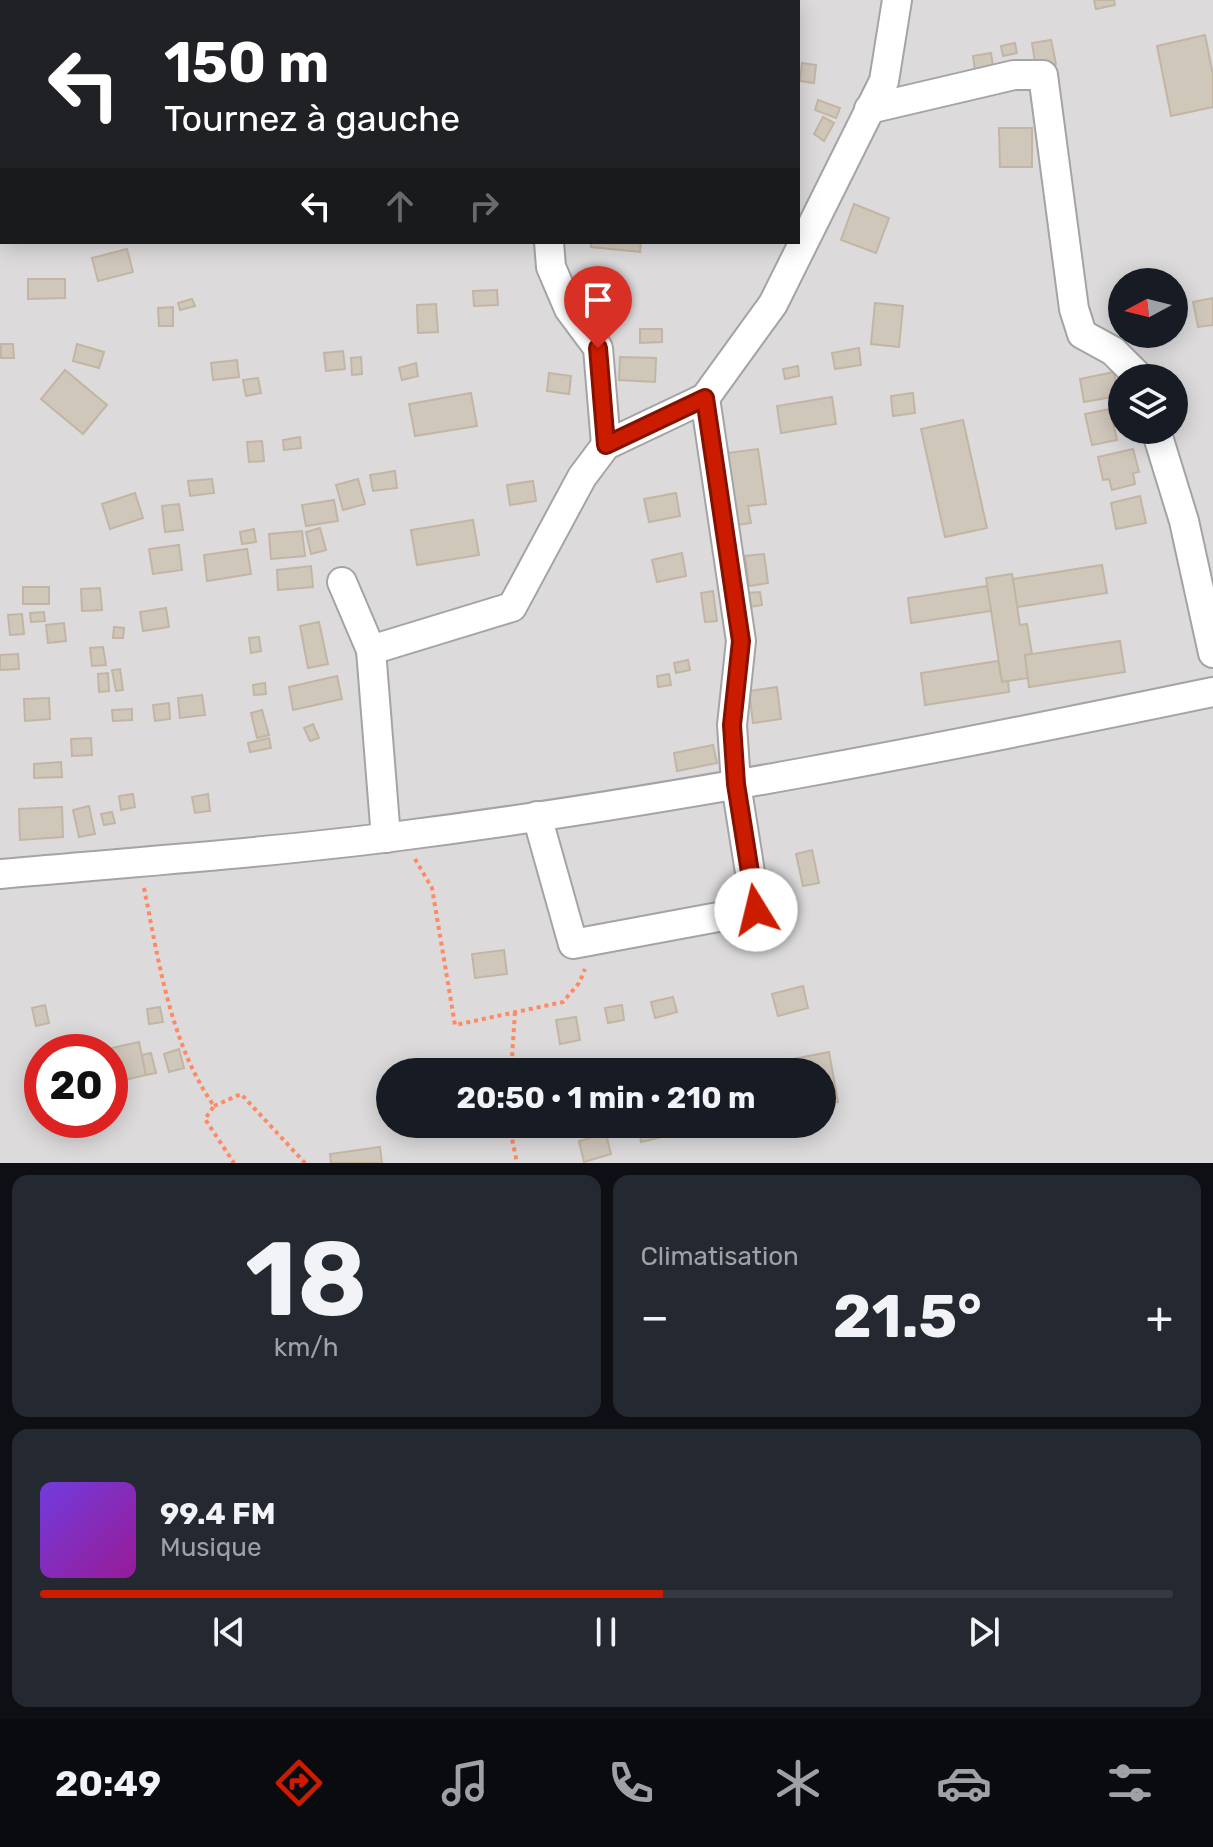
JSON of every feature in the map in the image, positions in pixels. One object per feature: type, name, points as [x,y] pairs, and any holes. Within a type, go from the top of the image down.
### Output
[{"type":"street","points":[[371,650],[512,607],[582,477],[606,445],[705,398],[773,304],[884,81],[897,0]]},
{"type":"street","points":[[869,109],[1014,75],[1043,75],[1074,309],[1082,334],[1113,351],[1126,364]]},
{"type":"street","points":[[549,244],[551,267],[569,309],[598,348],[606,445]]},
{"type":"street","points":[[537,816],[573,944],[756,910],[736,784],[732,725],[741,641],[705,398]]},
{"type":"street","points":[[1160,444],[1184,521],[1213,653]]},
{"type":"street","points":[[342,582],[371,650],[394,837]]},
{"type":"street","points":[[0,874],[394,837],[537,816],[968,743],[1213,692]]},
{"type":"path","points":[[394,837],[432,888],[455,1025],[563,1002],[579,983],[597,939]]},
{"type":"path","points":[[138,862],[168,1001],[196,1080],[214,1106]]},
{"type":"path","points":[[512,1058],[515,1012]]},
{"type":"path","points":[[234,1163],[205,1119],[214,1106],[241,1094],[305,1163]]},
{"type":"path","points":[[512,1138],[517,1163]]},
{"type":"shaded area","points":[[800,0],[1213,0],[1213,1163],[0,1163],[0,244],[800,244]]},
{"type":"building","points":[[1094,0],[1114,0],[1115,5],[1096,9]]},
{"type":"building","points":[[1205,35],[1213,75],[1213,107],[1171,116],[1157,46]]},
{"type":"building","points":[[1051,40],[1056,64],[1036,68],[1032,43]]},
{"type":"building","points":[[1015,43],[1017,53],[1003,56],[1001,46]]},
{"type":"building","points":[[991,53],[994,74],[976,77],[973,56]]},
{"type":"building","points":[[802,63],[816,65],[814,83],[800,81]]},
{"type":"building","points":[[818,100],[840,108],[836,118],[815,110]]},
{"type":"building","points":[[823,117],[834,123],[824,141],[814,134]]},
{"type":"building","points":[[999,128],[1032,128],[1032,167],[1000,167]]},
{"type":"building","points":[[854,204],[889,218],[876,253],[841,240]]},
{"type":"building","points":[[591,244],[641,244],[640,252],[591,247]]},
{"type":"building","points":[[127,249],[133,272],[98,281],[92,258]]},
{"type":"building","points":[[28,279],[65,279],[65,298],[28,299]]},
{"type":"building","points":[[497,290],[498,305],[474,306],[473,291]]},
{"type":"building","points":[[1213,298],[1213,325],[1198,327],[1193,302]]},
{"type":"building","points":[[192,299],[195,306],[180,310],[178,303]]},
{"type":"building","points":[[875,303],[903,306],[899,347],[871,344]]},
{"type":"building","points":[[436,304],[438,332],[418,333],[417,305]]},
{"type":"building","points":[[173,307],[173,326],[159,326],[158,308]]},
{"type":"building","points":[[640,329],[662,329],[662,342],[640,343]]},
{"type":"building","points":[[1,344],[13,344],[14,358],[1,358]]},
{"type":"building","points":[[77,344],[104,352],[99,368],[73,361]]},
{"type":"building","points":[[859,348],[861,365],[835,369],[832,353]]},
{"type":"building","points":[[343,351],[345,369],[326,371],[324,353]]},
{"type":"building","points":[[361,357],[362,374],[352,375],[351,358]]},
{"type":"building","points":[[620,357],[656,358],[655,382],[619,380]]},
{"type":"building","points":[[237,360],[239,377],[213,380],[211,363]]},
{"type":"building","points":[[416,363],[418,376],[402,380],[399,368]]},
{"type":"building","points":[[798,366],[799,376],[785,379],[783,369]]},
{"type":"building","points":[[65,370],[107,405],[83,434],[41,399]]},
{"type":"building","points":[[549,373],[571,376],[569,394],[547,391]]},
{"type":"building","points":[[1108,373],[1108,398],[1084,402],[1080,379]]},
{"type":"building","points":[[258,378],[261,393],[246,396],[243,380]]},
{"type":"building","points":[[471,393],[477,426],[415,436],[409,404]]},
{"type":"building","points":[[913,393],[915,413],[893,416],[891,396]]},
{"type":"building","points":[[832,397],[836,424],[781,433],[777,406]]},
{"type":"building","points":[[1108,409],[1108,442],[1092,445],[1085,414]]},
{"type":"building","points":[[963,420],[987,528],[945,537],[921,429]]},
{"type":"building","points":[[300,437],[301,448],[284,450],[283,440]]},
{"type":"building","points":[[262,441],[264,461],[249,462],[247,442]]},
{"type":"building","points":[[758,449],[766,504],[748,506],[751,523],[737,525],[727,453]]},
{"type":"building","points":[[1133,449],[1139,472],[1133,473],[1135,484],[1112,490],[1109,479],[1103,480],[1098,457]]},
{"type":"building","points":[[395,471],[397,488],[373,491],[370,475]]},
{"type":"building","points":[[212,479],[214,493],[190,496],[188,481]]},
{"type":"building","points":[[358,479],[365,504],[343,510],[336,485]]},
{"type":"building","points":[[533,481],[536,501],[510,505],[507,485]]},
{"type":"building","points":[[135,493],[143,518],[110,529],[102,504]]},
{"type":"building","points":[[676,493],[680,516],[649,522],[644,499]]},
{"type":"building","points":[[1140,496],[1146,523],[1116,529],[1111,503]]},
{"type":"building","points":[[334,500],[338,521],[306,526],[302,505]]},
{"type":"building","points":[[179,504],[183,530],[165,532],[162,506]]},
{"type":"building","points":[[473,520],[479,555],[417,565],[411,530]]},
{"type":"building","points":[[320,528],[326,550],[311,554],[306,532]]},
{"type":"building","points":[[254,529],[256,542],[242,544],[240,532]]},
{"type":"building","points":[[302,531],[305,556],[271,559],[269,534]]},
{"type":"building","points":[[179,545],[182,570],[153,574],[149,549]]},
{"type":"building","points":[[247,549],[251,574],[207,581],[204,555]]},
{"type":"building","points":[[682,553],[686,576],[657,582],[652,560]]},
{"type":"building","points":[[764,554],[768,583],[749,586],[745,556]]},
{"type":"building","points":[[1102,565],[1107,593],[1017,607],[1013,579]]},
{"type":"building","points":[[311,566],[313,587],[278,590],[277,570]]},
{"type":"building","points":[[1012,574],[1020,625],[1027,624],[1032,654],[1025,655],[1028,678],[1002,682],[986,578]]},
{"type":"building","points":[[987,586],[991,611],[911,623],[908,598]]},
{"type":"building","points":[[23,587],[49,587],[49,604],[23,604]]},
{"type":"building","points":[[100,588],[102,610],[82,611],[81,589]]},
{"type":"building","points":[[713,591],[717,621],[705,622],[701,593]]},
{"type":"building","points":[[760,592],[762,605],[749,607],[747,593]]},
{"type":"building","points":[[166,608],[169,627],[143,631],[140,612]]},
{"type":"building","points":[[44,612],[45,621],[31,622],[30,613]]},
{"type":"building","points":[[22,614],[24,634],[10,635],[8,615]]},
{"type":"building","points":[[319,622],[328,664],[308,668],[300,626]]},
{"type":"building","points":[[64,623],[66,641],[48,643],[46,625]]},
{"type":"building","points":[[114,627],[124,628],[123,638],[113,638]]},
{"type":"building","points":[[259,637],[261,651],[251,653],[249,638]]},
{"type":"building","points":[[1120,641],[1125,672],[1029,687],[1025,655]]},
{"type":"building","points":[[103,647],[106,665],[92,666],[90,648]]},
{"type":"building","points":[[18,654],[19,669],[0,670],[0,655]]},
{"type":"building","points":[[688,660],[690,670],[676,673],[674,663]]},
{"type":"building","points":[[998,661],[1002,682],[1008,681],[1009,692],[925,705],[921,673]]},
{"type":"building","points":[[120,669],[123,690],[116,691],[112,670]]},
{"type":"building","points":[[108,673],[109,691],[99,692],[98,674]]},
{"type":"building","points":[[669,674],[671,685],[658,687],[657,676]]},
{"type":"building","points":[[337,676],[342,699],[293,710],[289,687]]},
{"type":"building","points":[[265,683],[266,694],[254,695],[253,685]]},
{"type":"building","points":[[777,687],[781,719],[753,723],[749,691]]},
{"type":"building","points":[[202,695],[205,715],[180,718],[178,698]]},
{"type":"building","points":[[49,698],[50,719],[25,721],[24,699]]},
{"type":"building","points":[[169,703],[170,719],[155,721],[153,705]]},
{"type":"building","points":[[132,709],[132,720],[113,721],[112,710]]},
{"type":"building","points":[[262,710],[269,735],[257,738],[251,713]]},
{"type":"building","points":[[313,724],[319,738],[310,741],[304,728]]},
{"type":"building","points":[[91,738],[92,755],[72,756],[71,739]]},
{"type":"building","points":[[269,738],[271,748],[250,752],[248,743]]},
{"type":"building","points":[[713,745],[717,763],[677,771],[674,753]]},
{"type":"building","points":[[61,762],[62,777],[34,778],[34,764]]},
{"type":"building","points":[[133,794],[135,807],[121,810],[119,796]]},
{"type":"building","points":[[208,794],[210,811],[195,813],[192,797]]},
{"type":"building","points":[[89,806],[95,834],[79,837],[73,810]]},
{"type":"building","points":[[62,807],[63,837],[20,840],[19,809]]},
{"type":"building","points":[[112,812],[115,823],[104,825],[101,814]]},
{"type":"building","points":[[812,850],[819,883],[803,886],[796,854]]},
{"type":"building","points":[[504,950],[507,974],[475,978],[472,954]]},
{"type":"building","points":[[803,986],[808,1008],[778,1016],[772,994]]},
{"type":"building","points":[[673,997],[677,1012],[655,1018],[651,1002]]},
{"type":"building","points":[[45,1005],[49,1023],[36,1026],[32,1008]]},
{"type":"building","points":[[622,1005],[624,1020],[608,1023],[605,1008]]},
{"type":"building","points":[[160,1007],[163,1022],[149,1024],[147,1009]]},
{"type":"building","points":[[576,1017],[580,1040],[560,1044],[556,1020]]},
{"type":"building","points":[[139,1042],[146,1075],[128,1079],[128,1044]]},
{"type":"building","points":[[179,1049],[184,1068],[169,1072],[164,1054]]},
{"type":"building","points":[[829,1052],[830,1058],[798,1058]]},
{"type":"building","points":[[151,1053],[156,1073],[146,1075],[142,1055]]},
{"type":"building","points":[[607,1138],[611,1154],[584,1162],[579,1141]]},
{"type":"building","points":[[380,1147],[382,1163],[331,1163],[330,1154]]},
{"type":"route","points":[[598,348],[606,445],[705,398],[741,641],[732,725],[736,784],[756,910]]}]
